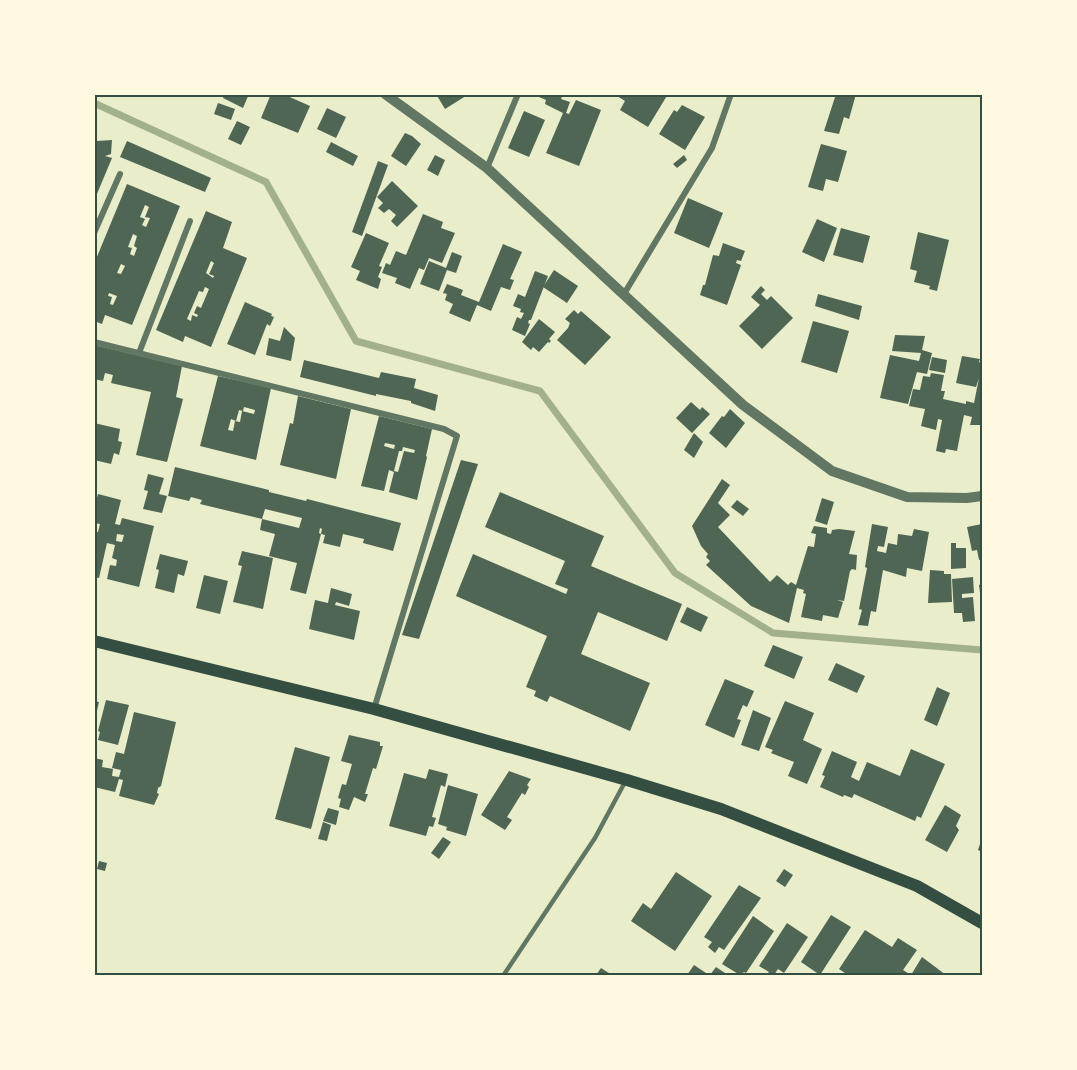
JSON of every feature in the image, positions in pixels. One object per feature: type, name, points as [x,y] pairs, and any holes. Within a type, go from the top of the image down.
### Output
[{"type":"main road","points":[[94,640],[374,709],[627,780],[721,809],[917,886],[982,924]]},
{"type":"street","points":[[385,94],[486,168],[743,405],[832,471],[907,497],[982,496]]},
{"type":"street","points":[[486,168],[518,94]]},
{"type":"street","points":[[624,294],[712,148],[731,94]]},
{"type":"street","points":[[94,233],[120,174]]},
{"type":"street","points":[[139,353],[190,221]]},
{"type":"street","points":[[94,342],[444,429],[457,436],[374,709]]},
{"type":"lane","points":[[503,975],[595,838],[627,780]]},
{"type":"building","points":[[224,94],[249,94],[243,108],[223,98]]},
{"type":"building","points":[[271,94],[283,94],[310,106],[298,133],[261,118]]},
{"type":"building","points":[[436,94],[469,94],[445,109]]},
{"type":"building","points":[[532,94],[563,94],[561,99],[570,102],[566,113],[569,114],[576,100],[601,110],[579,166],[546,153],[563,113],[545,104],[546,100]]},
{"type":"building","points":[[618,94],[668,94],[648,127],[620,110],[625,101],[617,96]]},
{"type":"building","points":[[836,94],[856,94],[849,119],[844,117],[839,134],[824,131]]},
{"type":"building","points":[[218,103],[235,109],[231,120],[214,114]]},
{"type":"building","points":[[682,105],[705,117],[685,150],[659,134],[674,110],[677,112]]},
{"type":"building","points":[[327,108],[346,117],[336,138],[317,129]]},
{"type":"building","points":[[524,111],[545,120],[529,157],[508,148]]},
{"type":"building","points":[[237,121],[250,127],[241,145],[228,139]]},
{"type":"building","points":[[405,133],[421,144],[406,166],[391,156]]},
{"type":"building","points":[[112,140],[111,154],[105,156],[112,158],[94,201],[94,151],[97,153],[97,141]]},
{"type":"building","points":[[127,141],[211,178],[205,192],[120,157]]},
{"type":"building","points":[[331,142],[358,156],[353,166],[326,152]]},
{"type":"building","points":[[821,144],[847,151],[838,182],[826,179],[823,191],[808,187]]},
{"type":"building","points":[[435,155],[445,160],[438,176],[427,170]]},
{"type":"building","points":[[684,155],[687,160],[677,168],[673,164]]},
{"type":"building","points":[[378,161],[388,165],[362,236],[352,232]]},
{"type":"building","points":[[392,181],[418,206],[397,227],[391,221],[396,215],[389,209],[384,213],[378,208],[383,203],[377,197]]},
{"type":"building","points":[[127,184],[180,206],[132,325],[105,315],[102,324],[94,321],[94,264]],"holes":[[[145,205],[149,207],[145,217],[150,218],[146,227],[142,225],[145,219],[140,217]],[[133,234],[137,236],[134,256],[130,254],[132,248],[128,247]],[[121,264],[125,266],[121,274],[117,273]],[[109,293],[117,296],[113,305],[110,304],[112,297],[108,296]]]},
{"type":"building","points":[[688,198],[723,213],[709,248],[674,233]]},
{"type":"building","points":[[206,211],[232,222],[223,248],[247,258],[211,347],[185,336],[183,342],[156,330]],"holes":[[[211,261],[214,263],[209,274],[214,276],[213,278],[206,273]],[[205,287],[209,289],[201,308],[197,306],[194,313],[198,315],[197,317],[192,315],[191,321],[187,319],[199,291],[203,292]]]},
{"type":"building","points":[[423,214],[443,222],[441,228],[455,233],[442,263],[429,258],[424,270],[419,268],[410,289],[395,283],[397,278],[382,273],[386,263],[390,265],[396,251],[406,255]]},
{"type":"building","points":[[817,219],[837,228],[824,262],[802,252]]},
{"type":"building","points":[[841,228],[870,236],[863,263],[833,255]]},
{"type":"building","points":[[918,232],[949,240],[937,291],[929,289],[930,286],[914,282],[917,271],[910,269]]},
{"type":"building","points":[[366,233],[389,243],[379,266],[382,267],[378,277],[381,279],[378,289],[356,280],[360,271],[351,267]]},
{"type":"building","points":[[723,243],[745,251],[741,261],[737,260],[736,263],[741,265],[727,305],[700,295],[713,255],[719,256]]},
{"type":"building","points":[[503,244],[522,252],[510,279],[514,280],[510,290],[501,287],[491,311],[477,305],[470,322],[449,313],[453,304],[445,300],[447,294],[443,293],[447,284],[463,290],[461,295],[479,302]]},
{"type":"building","points":[[452,252],[462,256],[456,273],[447,270],[439,291],[420,284],[429,261],[446,268]]},
{"type":"building","points":[[554,270],[578,286],[567,303],[543,287]]},
{"type":"building","points":[[535,271],[548,276],[531,320],[529,320],[530,324],[525,336],[512,330],[517,317],[521,319],[524,313],[513,306],[518,294],[525,297]]},
{"type":"building","points":[[761,286],[765,290],[761,294],[767,300],[771,296],[793,318],[762,349],[739,326],[760,305],[751,297]]},
{"type":"building","points":[[818,294],[862,306],[859,320],[815,306]]},
{"type":"building","points":[[245,302],[274,317],[270,326],[267,324],[255,355],[227,344]]},
{"type":"building","points":[[574,310],[578,314],[581,311],[611,337],[585,365],[557,340],[568,328],[570,323],[565,319]]},
{"type":"building","points":[[539,319],[555,332],[549,339],[551,341],[539,352],[533,347],[531,350],[522,342]]},
{"type":"building","points":[[813,321],[849,331],[837,373],[801,362]]},
{"type":"building","points":[[284,327],[295,338],[291,361],[266,355],[269,338],[280,341]]},
{"type":"building","points":[[895,335],[925,336],[922,350],[932,353],[927,374],[917,372],[908,404],[880,398],[890,355],[919,361],[921,353],[892,351]]},
{"type":"building","points":[[94,345],[182,366],[176,397],[183,399],[167,462],[136,455],[151,392],[111,383],[113,375],[105,373],[103,381],[94,379]]},
{"type":"building","points":[[962,356],[980,359],[979,362],[982,364],[982,425],[970,425],[972,417],[964,415],[957,451],[946,449],[945,453],[936,451],[942,420],[938,419],[936,430],[921,426],[925,409],[909,406],[913,389],[920,390],[923,376],[930,377],[931,373],[944,375],[941,391],[945,391],[943,399],[966,404],[966,401],[974,403],[979,378],[976,387],[956,383]]},
{"type":"building","points":[[932,357],[947,360],[945,373],[929,370]]},
{"type":"building","points":[[304,360],[379,378],[381,372],[416,379],[414,388],[438,395],[435,411],[411,403],[411,401],[376,394],[376,396],[300,377]]},
{"type":"building","points":[[218,376],[271,388],[256,460],[200,446]],"holes":[[[244,407],[255,410],[254,414],[242,411],[240,422],[235,421],[233,431],[228,430],[231,419],[236,421],[239,410],[243,411]]]},
{"type":"building","points":[[298,396],[351,409],[336,479],[280,465],[290,423],[293,424]]},
{"type":"building","points":[[691,402],[700,410],[702,407],[710,414],[692,433],[676,418]]},
{"type":"building","points":[[730,409],[745,423],[726,448],[709,433]]},
{"type":"building","points":[[379,416],[432,429],[417,500],[389,492],[394,472],[389,470],[384,491],[361,486]],"holes":[[[385,443],[395,445],[394,449],[384,446]],[[403,447],[415,450],[414,453],[404,451],[398,472],[394,471],[399,451],[402,451]]]},
{"type":"building","points":[[94,423],[120,429],[118,441],[122,442],[119,455],[114,453],[111,464],[94,460]]},
{"type":"building","points":[[694,433],[703,442],[694,458],[684,450]]},
{"type":"building","points":[[461,460],[478,464],[419,639],[402,635]]},
{"type":"building","points":[[175,467],[401,523],[393,551],[363,543],[364,539],[343,534],[340,547],[323,543],[325,535],[321,534],[306,594],[290,590],[297,563],[269,556],[275,534],[260,530],[262,519],[200,504],[202,500],[191,497],[189,501],[168,496]],"holes":[[[265,509],[302,518],[299,528],[262,519]]]},
{"type":"building","points":[[148,474],[164,478],[159,494],[167,496],[162,513],[143,509],[148,491],[144,490]]},
{"type":"building","points":[[722,479],[730,485],[718,503],[730,515],[718,527],[770,582],[777,575],[788,585],[791,582],[796,585],[808,546],[814,547],[816,534],[811,533],[814,526],[827,528],[827,533],[831,534],[832,530],[839,529],[855,531],[849,554],[857,555],[856,570],[850,571],[844,601],[837,600],[843,602],[838,618],[823,615],[822,621],[801,617],[806,594],[803,593],[804,590],[797,588],[789,623],[751,606],[706,565],[710,561],[706,557],[708,554],[701,546],[692,526]]},
{"type":"building","points":[[500,492],[604,536],[591,566],[682,604],[667,641],[598,612],[581,654],[650,683],[630,731],[550,696],[547,702],[534,696],[536,691],[526,687],[547,636],[456,596],[473,554],[566,594],[568,589],[555,584],[565,561],[485,527]]},
{"type":"building","points":[[98,494],[121,500],[115,524],[120,525],[122,518],[154,526],[139,587],[107,579],[110,565],[116,566],[117,560],[112,558],[115,545],[107,543],[99,578],[94,577],[94,532],[98,532],[100,524],[94,523],[94,509]],"holes":[[[117,534],[124,535],[122,542],[116,541]]]},
{"type":"building","points":[[822,498],[834,502],[827,525],[815,521]]},
{"type":"building","points":[[737,500],[749,509],[743,516],[731,507]]},
{"type":"building","points":[[872,524],[888,527],[884,547],[878,546],[877,551],[886,553],[888,543],[897,545],[898,534],[912,536],[914,529],[929,532],[922,571],[907,568],[906,577],[883,570],[876,612],[871,611],[868,626],[858,625],[862,610],[859,609]]},
{"type":"building","points":[[982,524],[982,559],[979,560],[977,550],[972,551],[967,527]]},
{"type":"building","points":[[951,543],[956,543],[956,548],[966,548],[966,568],[951,569]]},
{"type":"building","points":[[242,551],[273,558],[263,609],[233,602],[242,566],[238,565]]},
{"type":"building","points":[[160,554],[188,561],[184,576],[178,574],[174,593],[155,588]]},
{"type":"building","points":[[930,570],[951,574],[952,602],[928,603]]},
{"type":"building","points":[[204,575],[228,581],[220,614],[196,608]]},
{"type":"building","points":[[973,577],[974,593],[962,594],[962,598],[973,597],[975,621],[963,622],[962,613],[954,613],[952,579]]},
{"type":"building","points":[[982,584],[982,600],[981,600],[979,585]]},
{"type":"building","points":[[331,588],[352,594],[349,606],[336,602],[335,605],[360,611],[354,640],[309,629],[315,600],[328,603]]},
{"type":"building","points":[[687,607],[708,617],[701,632],[680,622]]},
{"type":"building","points":[[773,645],[803,657],[794,679],[764,666]]},
{"type":"building","points":[[836,663],[865,676],[857,693],[828,680]]},
{"type":"building","points":[[725,679],[754,691],[747,707],[743,705],[737,719],[741,720],[734,738],[705,725]]},
{"type":"building","points":[[937,687],[950,693],[937,726],[924,720]]},
{"type":"building","points":[[106,700],[129,705],[118,745],[98,740]]},
{"type":"building","points":[[94,701],[99,702],[95,719],[94,719]]},
{"type":"building","points":[[785,701],[814,713],[803,740],[822,749],[807,784],[788,776],[794,762],[771,753],[773,750],[765,747]]},
{"type":"building","points":[[753,710],[771,718],[759,751],[741,745]]},
{"type":"building","points":[[134,712],[176,722],[161,786],[158,788],[157,793],[159,794],[154,805],[119,796],[123,780],[119,779],[115,792],[94,787],[94,758],[103,760],[102,767],[113,769],[112,776],[119,777],[121,770],[112,768],[116,752],[124,754]]},
{"type":"building","points":[[349,735],[380,742],[380,746],[383,746],[376,769],[373,768],[365,794],[368,794],[365,802],[354,797],[349,810],[339,807],[341,799],[338,798],[342,784],[346,785],[352,764],[341,761]]},
{"type":"building","points":[[295,747],[330,757],[311,829],[275,819]]},
{"type":"building","points":[[911,749],[945,764],[921,818],[917,816],[915,821],[854,794],[852,798],[844,795],[843,797],[820,787],[825,776],[822,775],[832,751],[857,762],[851,777],[859,781],[867,762],[900,776]]},
{"type":"building","points":[[429,769],[448,774],[445,787],[441,785],[432,817],[436,818],[433,827],[429,826],[426,836],[389,826],[404,773],[426,779]]},
{"type":"building","points":[[509,771],[531,779],[525,795],[522,793],[507,817],[512,820],[505,830],[481,815]]},
{"type":"building","points":[[448,785],[478,794],[466,836],[446,830],[447,827],[438,824]]},
{"type":"building","points":[[945,805],[961,815],[956,826],[959,830],[947,852],[925,840]]},
{"type":"building","points":[[328,808],[339,811],[336,825],[323,821]]},
{"type":"building","points":[[323,822],[331,825],[327,841],[318,839]]},
{"type":"building","points":[[443,837],[451,842],[439,859],[431,853]]},
{"type":"building","points":[[982,838],[982,852],[978,850]]},
{"type":"building","points":[[99,861],[107,863],[105,871],[97,869]]},
{"type":"building","points":[[784,869],[793,875],[785,887],[776,881]]},
{"type":"building","points":[[676,872],[712,896],[675,951],[631,921],[643,903],[651,909]]},
{"type":"building","points":[[739,885],[761,898],[724,950],[719,947],[715,953],[708,947],[712,942],[704,937]]},
{"type":"building","points":[[831,915],[851,927],[820,975],[801,962]]},
{"type":"building","points":[[753,916],[774,931],[746,973],[740,975],[722,964]]},
{"type":"building","points":[[787,923],[808,937],[784,973],[778,969],[774,975],[766,975],[769,972],[759,966]]},
{"type":"building","points":[[865,930],[892,947],[898,938],[917,950],[903,970],[911,975],[843,975],[845,973],[839,969]]},
{"type":"building","points":[[922,957],[946,975],[911,975]]},
{"type":"building","points":[[694,965],[709,975],[687,975]]},
{"type":"building","points":[[716,967],[728,975],[710,975]]},
{"type":"building","points":[[601,968],[612,975],[596,975]]},
{"type":"waterway","points":[[94,103],[266,182],[356,341],[540,391],[675,573],[773,633],[982,650]]}]
